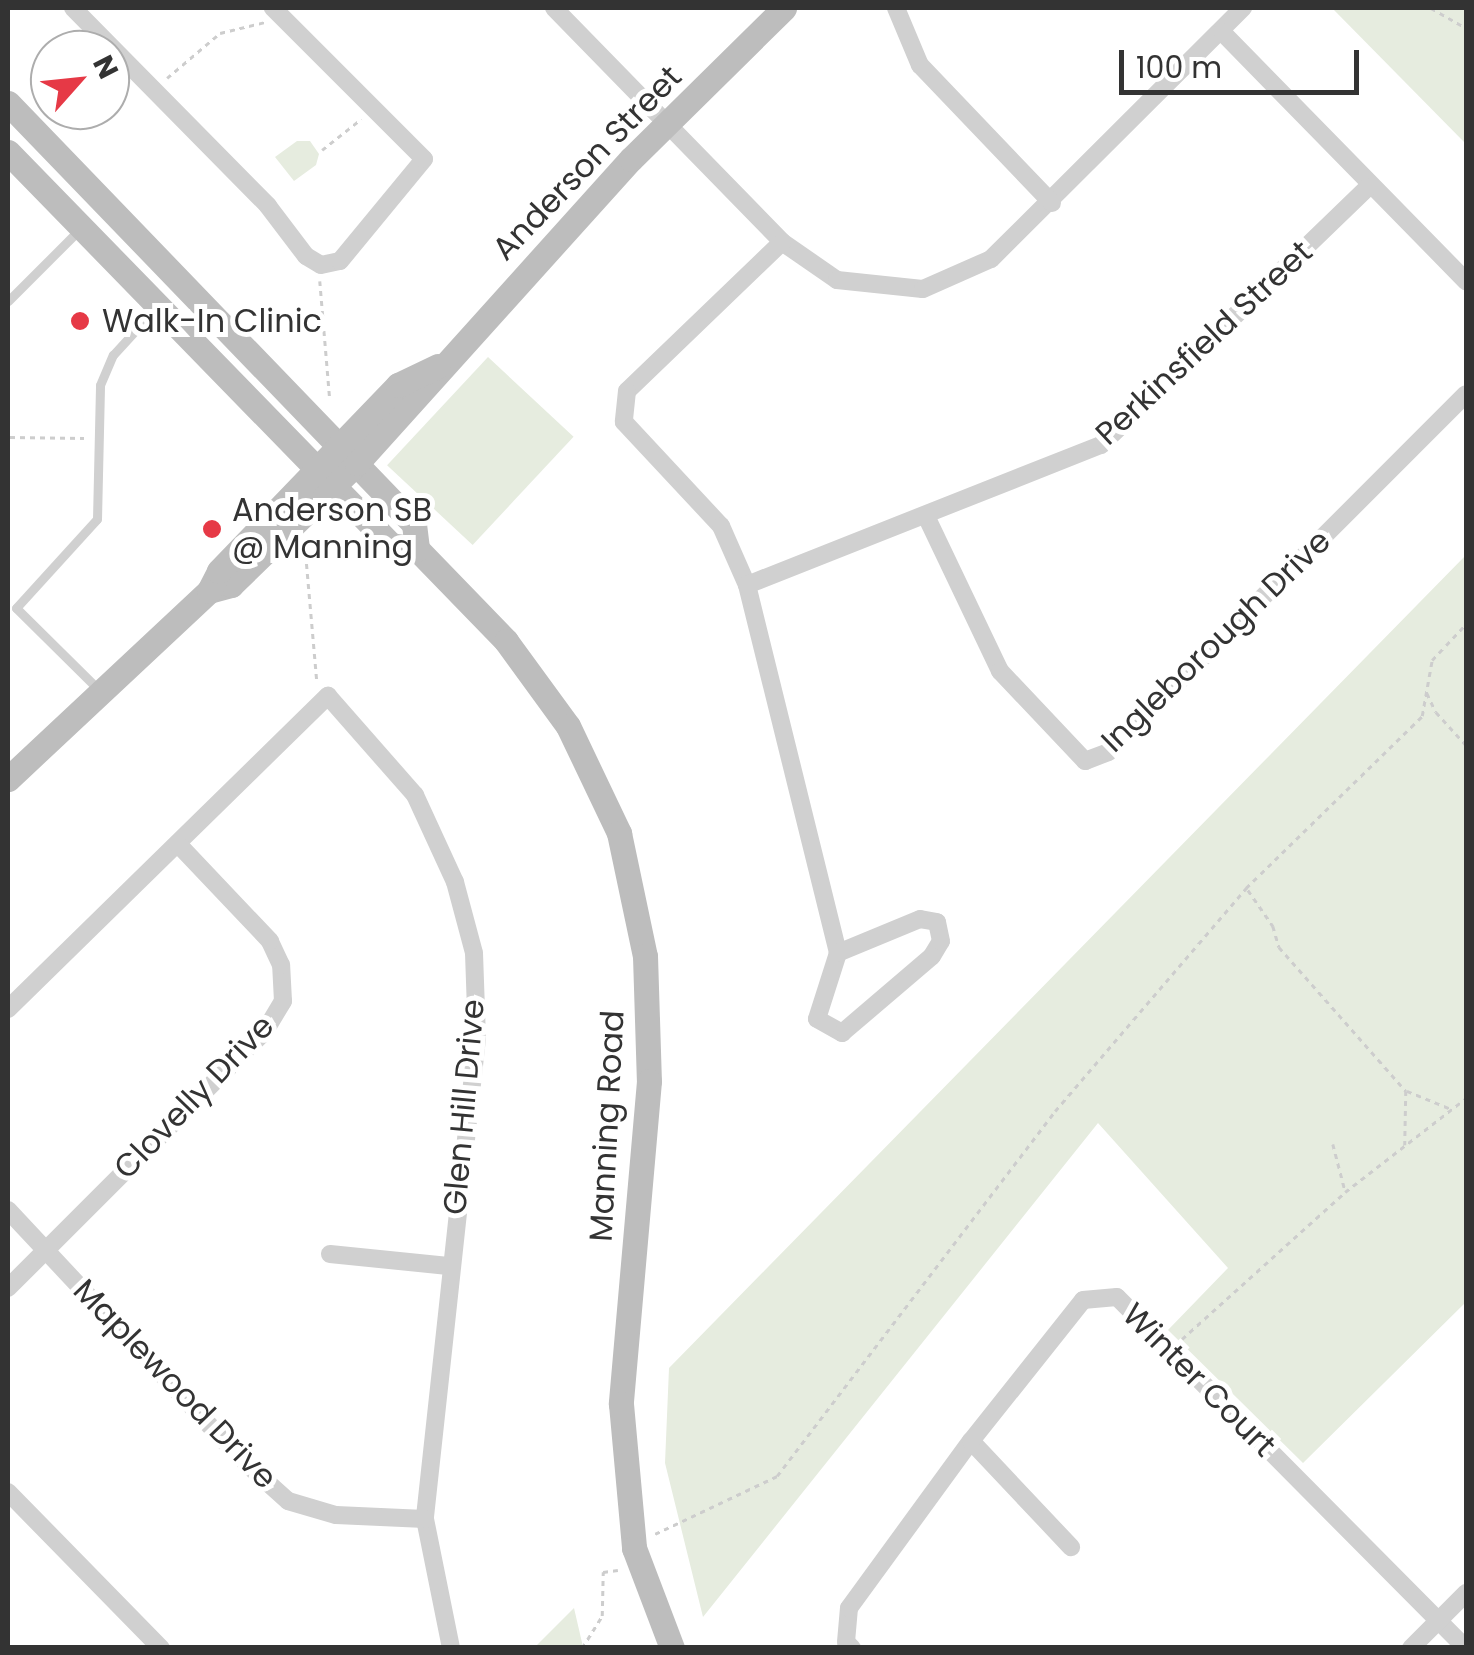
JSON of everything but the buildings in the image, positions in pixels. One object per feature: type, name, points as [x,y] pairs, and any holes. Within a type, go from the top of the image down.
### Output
[{"type":"main road","name":"Anderson Street","points":[[8,778],[209,591],[219,571],[348,454],[398,385],[438,366],[784,8]]},
{"type":"main road","name":"Manning Road","points":[[8,103],[414,524],[417,549]]},
{"type":"main road","name":"Manning Road","points":[[8,152],[391,545],[417,549],[506,641],[568,726],[619,833],[645,956],[649,1081],[621,1404],[634,1548],[672,1648]]},
{"type":"street","points":[[73,8],[320,265],[340,261],[424,159],[276,10]]},
{"type":"street","points":[[554,8],[782,242],[837,280],[924,289],[992,259],[1243,8]]},
{"type":"street","points":[[896,8],[920,65],[1052,203]]},
{"type":"street","points":[[1222,32],[1368,188],[1466,281]]},
{"type":"street","name":"Perkinsfield Street","points":[[747,585],[927,518],[1102,445],[1368,188]]},
{"type":"street","points":[[782,242],[628,390],[624,422],[721,526],[747,585],[838,953],[816,1019],[842,1034],[932,956],[941,941],[937,922],[920,919],[838,953]]},
{"type":"street","name":"Ingleborough Drive","points":[[927,518],[1000,671],[1085,760],[1108,752],[1466,394]]},
{"type":"street","name":"Glen Hill Drive","points":[[319,707],[328,696],[415,795],[454,882],[474,952],[477,1038],[448,1266],[425,1519],[451,1648]]},
{"type":"street","points":[[8,1009],[319,707]]},
{"type":"street","name":"Clovelly Drive","points":[[8,1288],[265,1030],[282,1001],[281,964],[270,941],[178,844]]},
{"type":"street","name":"Maplewood Drive","points":[[8,1210],[236,1454],[288,1501],[336,1515],[425,1519]]},
{"type":"street","points":[[330,1254],[448,1266]]},
{"type":"street","name":"Winter Court","points":[[852,1648],[846,1642],[849,1608],[970,1441],[1084,1300],[1117,1297],[1465,1648]]},
{"type":"street","points":[[970,1441],[1072,1547]]},
{"type":"street","points":[[8,1492],[161,1648]]},
{"type":"street","points":[[1412,1648],[1466,1593]]},
{"type":"lane","points":[[8,301],[81,228]]},
{"type":"lane","points":[[102,693],[12,607],[97,519],[100,385],[113,355],[160,304]]},
{"type":"path","points":[[1431,8],[1466,28]]},
{"type":"path","points":[[154,89],[220,33],[254,30],[276,10]]},
{"type":"path","points":[[322,150],[373,107]]},
{"type":"path","points":[[320,265],[318,308],[330,401]]},
{"type":"path","points":[[10,437],[99,438]]},
{"type":"path","points":[[304,543],[319,707]]},
{"type":"path","points":[[657,1533],[776,1476],[1055,1110],[1246,888],[1422,716],[1432,660],[1466,624]]},
{"type":"path","points":[[1427,691],[1436,712],[1466,745]]},
{"type":"path","points":[[1246,888],[1273,926],[1279,948],[1406,1091],[1454,1110]]},
{"type":"path","points":[[1405,1147],[1406,1091]]},
{"type":"path","points":[[1170,1350],[1346,1192],[1466,1098]]},
{"type":"path","points":[[1333,1144],[1346,1192]]},
{"type":"path","points":[[582,1648],[602,1616],[604,1572],[618,1570]]},
{"type":"shaded area","points":[[1332,8],[1466,8],[1466,144]]},
{"type":"shaded area","points":[[297,141],[310,141],[319,154],[316,165],[294,181],[275,157]]},
{"type":"shaded area","points":[[488,357],[574,437],[473,545],[387,465]]},
{"type":"shaded area","points":[[1466,555],[1466,1302],[1303,1463],[1168,1330],[1228,1268],[1098,1123],[703,1617],[665,1463],[669,1368]]},
{"type":"shaded area","points":[[574,1608],[583,1647],[535,1647]]},
{"type":"place","name":"Walk-In Clinic","points":[[80,321]]},
{"type":"place","name":"Anderson SB @ Manning","points":[[212,529]]}]
